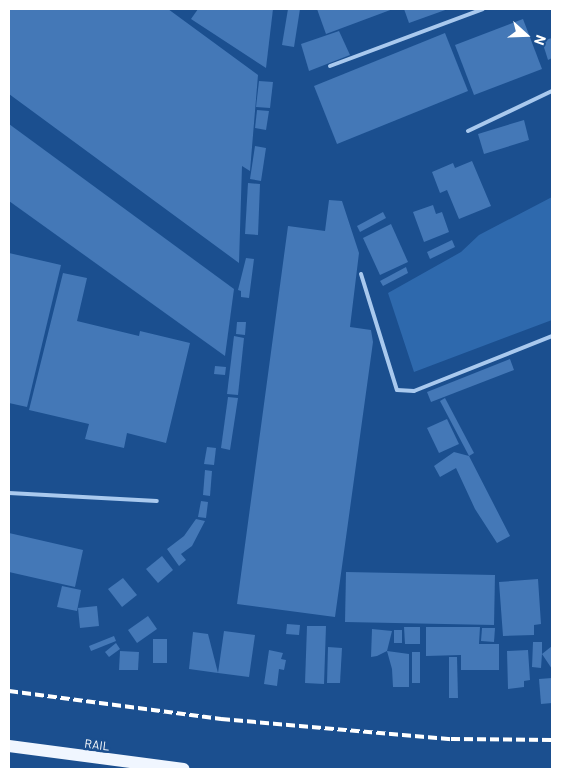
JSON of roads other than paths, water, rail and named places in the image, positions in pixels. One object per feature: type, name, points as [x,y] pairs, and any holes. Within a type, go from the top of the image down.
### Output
[{"type":"main road","name":"RAIL","points":[[9,746],[183,769]]},
{"type":"lane","points":[[330,66],[483,9]]},
{"type":"lane","points":[[468,131],[552,91]]},
{"type":"lane","points":[[361,274],[397,390],[414,391],[427,383],[552,336]]},
{"type":"lane","points":[[9,493],[157,501]]},
{"type":"railway","points":[[9,691],[221,719],[451,739],[552,740]]}]
